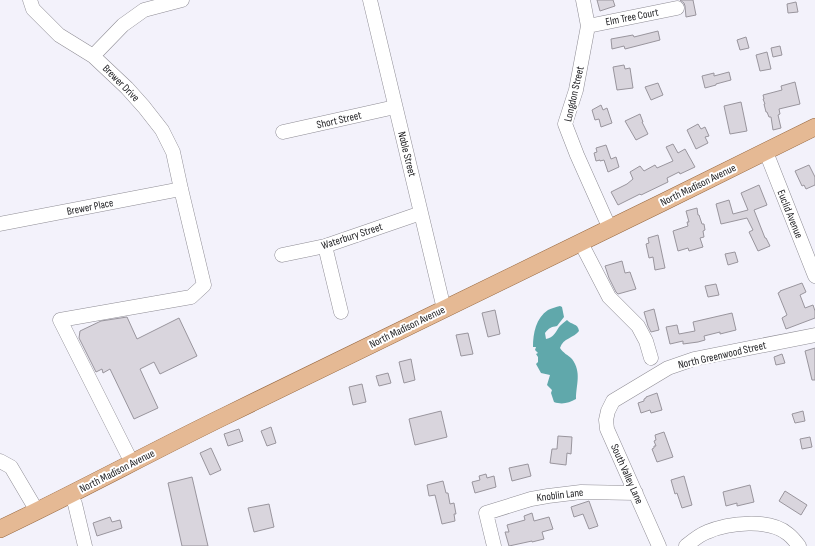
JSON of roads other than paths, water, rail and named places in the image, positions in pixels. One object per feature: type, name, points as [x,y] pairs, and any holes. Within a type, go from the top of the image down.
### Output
[{"type":"main road","name":"North Madison Avenue","points":[[0,529],[228,415],[610,229],[815,127]]},
{"type":"street","name":"Brewer Drive","points":[[30,0],[33,10],[59,35],[93,56],[127,88],[162,130],[173,152],[204,285],[191,298],[60,320],[132,463]]},
{"type":"street","points":[[93,56],[123,25],[144,10],[182,0]]},
{"type":"street","name":"Noble Street","points":[[370,0],[444,309]]},
{"type":"street","name":"Longdon Street","points":[[582,0],[588,26],[576,90],[566,124],[577,155],[610,229]]},
{"type":"street","name":"Elm Tree Court","points":[[588,26],[677,8]]},
{"type":"street","name":"Short Street","points":[[283,132],[395,107]]},
{"type":"street","name":"Euclid Avenue","points":[[766,152],[815,276]]},
{"type":"street","name":"Brewer Place","points":[[0,224],[181,189]]},
{"type":"street","name":"Waterbury Street","points":[[282,255],[325,246],[421,213]]},
{"type":"street","points":[[581,243],[609,297],[638,326],[646,341],[651,358]]},
{"type":"street","points":[[325,246],[341,312]]},
{"type":"street","name":"North Greenwood Street","points":[[614,401],[668,368],[694,359],[815,335]]},
{"type":"street","name":"South Valley Lane","points":[[614,401],[608,412],[606,420],[607,429],[659,546]]},
{"type":"street","points":[[0,461],[11,467],[37,511]]},
{"type":"street","name":"Knoblin Lane","points":[[494,546],[486,513],[531,499],[548,496],[580,492],[636,493]]},
{"type":"street","points":[[70,494],[75,504],[85,546]]},
{"type":"street","points":[[686,546],[706,532],[724,526],[748,523],[762,524],[788,533],[799,546]]},
{"type":"water","points":[[560,306],[562,307],[564,317],[557,326],[550,328],[545,333],[546,339],[553,336],[559,327],[567,320],[576,325],[579,331],[566,340],[560,348],[572,359],[575,364],[578,379],[576,399],[568,402],[557,403],[554,402],[551,393],[552,390],[547,385],[550,375],[541,373],[536,364],[538,362],[538,357],[536,354],[538,353],[535,350],[536,347],[533,347],[536,326],[541,317],[548,310]]}]
